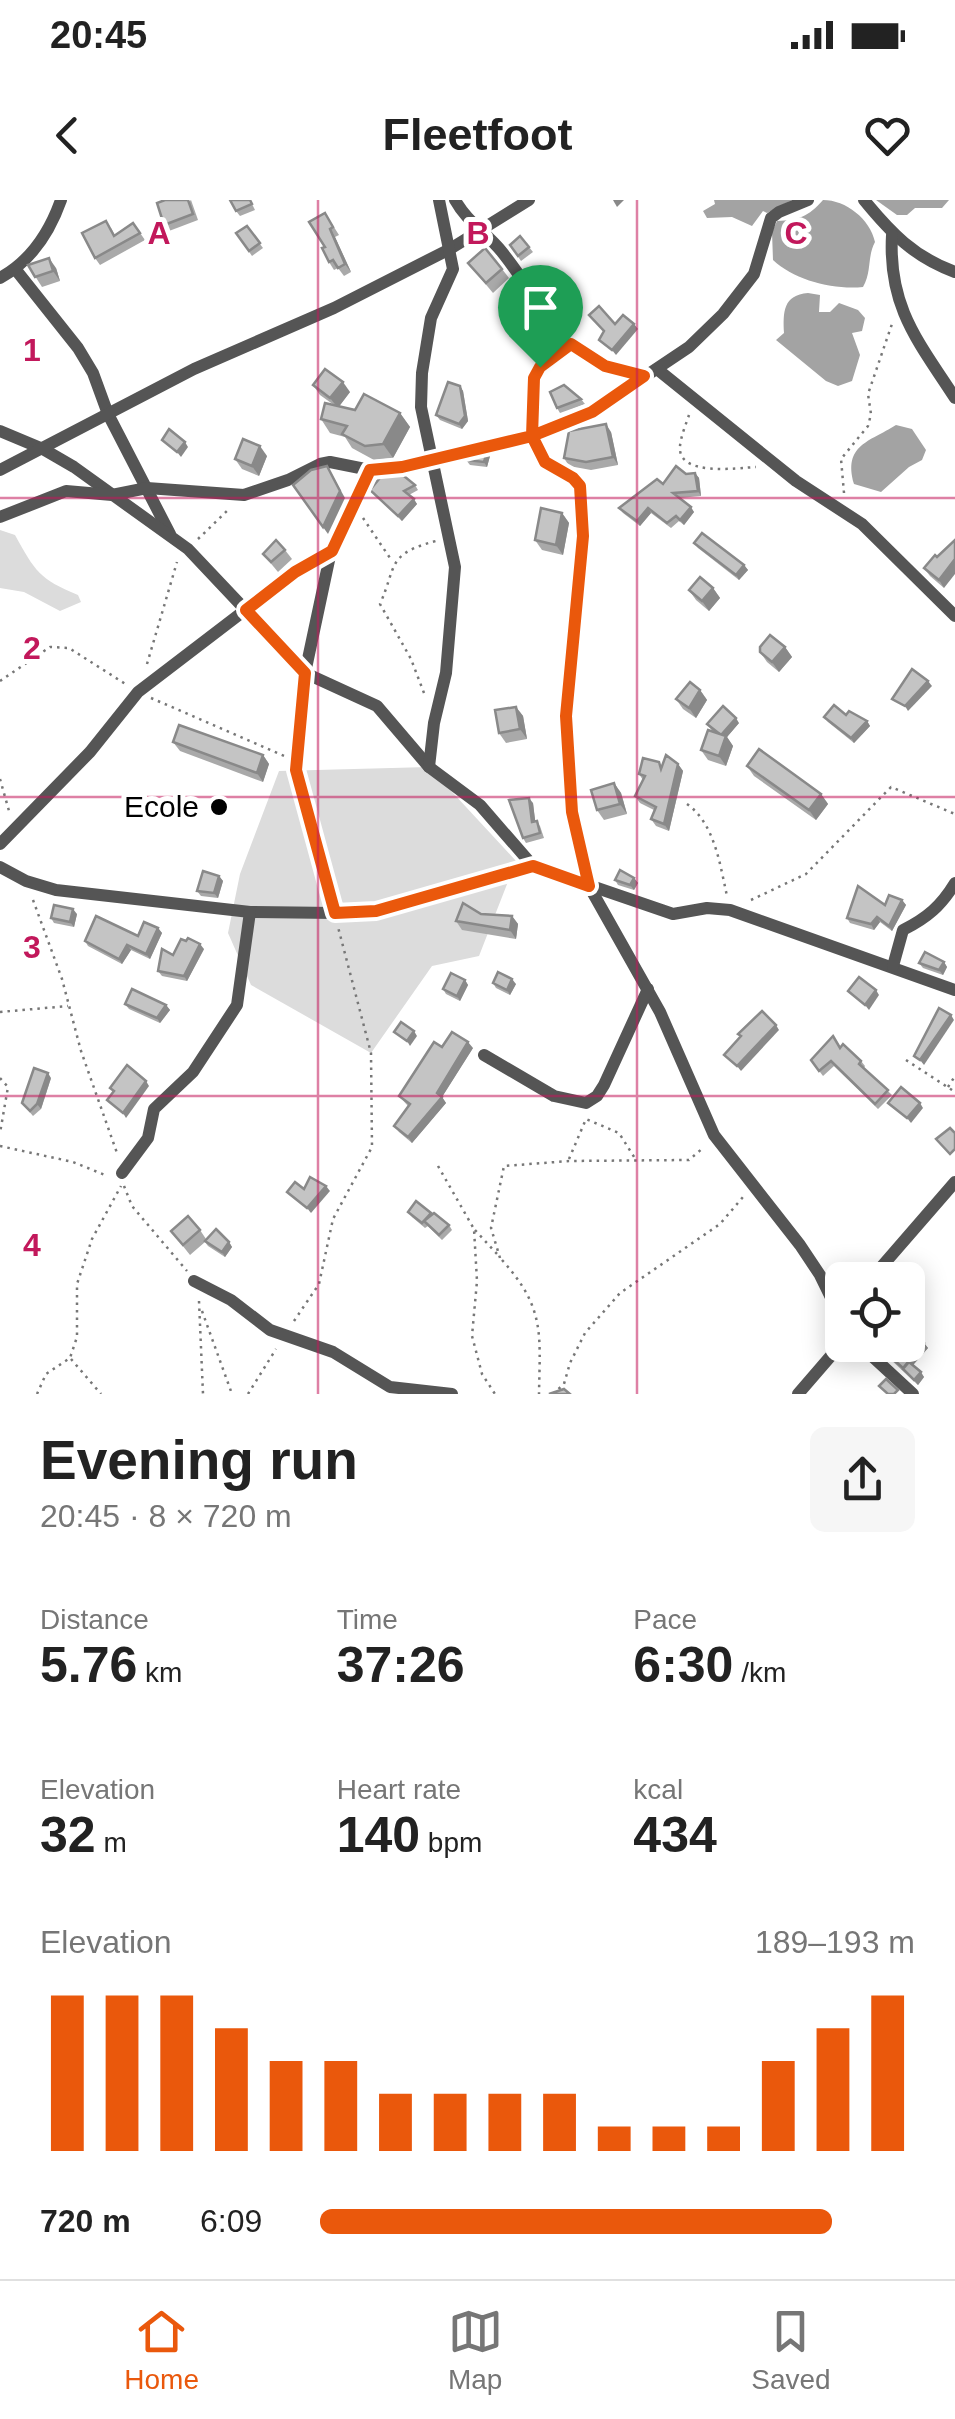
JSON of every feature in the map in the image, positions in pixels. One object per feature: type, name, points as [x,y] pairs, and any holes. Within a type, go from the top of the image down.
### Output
[{"type":"street","points":[[61,200],[35,250],[6,272],[78,348],[172,537]]},
{"type":"street","points":[[429,768],[434,723],[446,674],[455,567],[422,407],[422,373],[432,318],[453,270],[439,200]]},
{"type":"street","points":[[455,200],[464,216],[495,243],[544,315],[571,344],[605,366],[651,372],[690,394],[778,466],[862,524],[955,616]]},
{"type":"street","points":[[0,470],[194,369],[334,308],[482,232],[529,200]]},
{"type":"street","points":[[0,517],[66,490],[112,495],[147,488],[244,496],[330,462],[370,470],[402,467],[532,436],[592,412],[700,337],[744,290],[759,263],[771,218],[808,200]]},
{"type":"street","points":[[864,200],[892,236],[915,254],[955,272]]},
{"type":"street","points":[[892,236],[892,281],[898,306],[955,398]]},
{"type":"street","points":[[571,344],[536,372],[532,436],[545,462],[580,486],[583,536],[566,716],[572,812],[589,886],[648,990],[714,1135],[825,1284]]},
{"type":"street","points":[[0,431],[43,449],[188,549],[305,673],[377,706],[429,768],[480,805],[533,866],[673,914],[707,908],[730,910],[955,990]]},
{"type":"street","points":[[305,673],[332,551],[370,470]]},
{"type":"street","points":[[0,844],[90,752],[138,692],[295,572],[332,551]]},
{"type":"street","points":[[0,866],[26,881],[56,890],[250,912],[335,913],[376,911],[533,866]]},
{"type":"street","points":[[892,966],[903,930],[926,919],[955,882]]},
{"type":"street","points":[[122,1173],[148,1138],[154,1108],[193,1072],[237,1005],[250,912]]},
{"type":"street","points":[[484,1054],[554,1096],[586,1103],[598,1096],[648,990]]},
{"type":"street","points":[[886,1262],[955,1182]]},
{"type":"street","points":[[194,1281],[231,1300],[284,1336],[333,1352],[390,1387],[452,1394]]},
{"type":"street","points":[[798,1394],[826,1362]]},
{"type":"street","points":[[878,1362],[912,1394]]},
{"type":"path","points":[[841,512],[841,460],[868,426],[868,394],[898,306]]},
{"type":"path","points":[[690,394],[692,406],[679,448],[682,458],[691,465],[708,468],[778,466]]},
{"type":"path","points":[[352,503],[393,562]]},
{"type":"path","points":[[426,696],[380,604],[393,562],[420,545],[450,543]]},
{"type":"path","points":[[0,681],[50,647],[69,648],[138,692]]},
{"type":"path","points":[[248,1394],[319,1284],[334,1219],[372,1147],[370,1053],[296,770],[305,673]]},
{"type":"path","points":[[0,779],[15,829]]},
{"type":"path","points":[[687,804],[701,814],[718,855],[730,910],[806,874],[891,787],[955,814]]},
{"type":"path","points":[[26,881],[122,1173]]},
{"type":"path","points":[[0,1012],[69,1006]]},
{"type":"path","points":[[906,1060],[955,1092]]},
{"type":"path","points":[[948,1087],[955,1076]]},
{"type":"path","points":[[0,1078],[8,1087],[0,1133]]},
{"type":"path","points":[[569,1161],[586,1119],[618,1133],[637,1162]]},
{"type":"path","points":[[500,1258],[491,1228],[504,1166],[689,1160],[714,1135]]},
{"type":"path","points":[[0,1146],[73,1162],[105,1175]]},
{"type":"path","points":[[438,1166],[474,1229],[522,1281],[536,1307],[539,1394]]},
{"type":"path","points":[[37,1394],[46,1374],[70,1358],[76,1337],[77,1284],[92,1239],[123,1183],[132,1206],[194,1281],[232,1394]]},
{"type":"path","points":[[553,1394],[564,1384],[584,1333],[620,1293],[720,1224],[754,1185]]},
{"type":"path","points":[[474,1229],[478,1281],[472,1336],[482,1374],[495,1394]]},
{"type":"path","points":[[200,1304],[203,1394]]},
{"type":"path","points":[[70,1358],[101,1394]]},
{"type":"shaded area","points":[[714,200],[792,200],[767,213],[763,211],[752,226],[732,217],[707,218],[703,211],[715,204]]},
{"type":"shaded area","points":[[823,200],[848,207],[872,234],[875,242],[863,287],[815,282],[773,260],[772,232],[777,221],[803,216]]},
{"type":"shaded area","points":[[876,200],[949,200],[942,208],[915,208],[907,215],[897,215]]},
{"type":"shaded area","points":[[808,293],[820,295],[819,312],[830,312],[839,303],[858,310],[865,318],[862,331],[852,333],[860,355],[852,381],[838,386],[826,381],[776,340],[784,333],[789,301]]},
{"type":"shaded area","points":[[896,425],[912,429],[926,450],[922,460],[881,492],[854,484],[855,453]]},
{"type":"shaded area","points":[[0,530],[15,535],[39,572],[78,595],[81,602],[60,611],[24,592],[0,588]]},
{"type":"shaded area","points":[[429,767],[516,861],[479,956],[432,966],[371,1053],[251,985],[228,933],[240,874],[279,771]]},
{"type":"building","points":[[188,200],[193,214],[164,225],[157,203]]},
{"type":"building","points":[[230,200],[250,200],[252,204],[236,211]]},
{"type":"building","points":[[325,213],[345,264],[338,268],[333,260],[329,262],[322,248],[325,247],[309,222]]},
{"type":"building","points":[[106,221],[114,236],[133,223],[140,233],[95,258],[82,233]]},
{"type":"building","points":[[247,226],[260,243],[249,251],[236,233]]},
{"type":"building","points":[[520,236],[529,247],[518,256],[510,245]]},
{"type":"building","points":[[485,248],[502,269],[486,283],[468,263]]},
{"type":"building","points":[[49,258],[53,271],[35,277],[28,265]]},
{"type":"building","points":[[599,306],[615,324],[623,315],[634,324],[612,350],[599,340],[604,331],[589,315]]},
{"type":"building","points":[[325,369],[343,382],[330,398],[313,385]]},
{"type":"building","points":[[448,382],[460,386],[465,416],[459,424],[436,415]]},
{"type":"building","points":[[564,385],[581,399],[557,408],[550,392]]},
{"type":"building","points":[[364,394],[400,413],[383,444],[365,446],[342,434],[347,426],[321,419],[325,403],[355,410]]},
{"type":"building","points":[[606,424],[613,457],[586,462],[564,458],[569,431]]},
{"type":"building","points":[[169,429],[185,442],[177,452],[162,440]]},
{"type":"building","points":[[243,439],[260,446],[252,466],[235,459]]},
{"type":"building","points":[[487,451],[484,462],[466,460],[467,456]]},
{"type":"building","points":[[327,466],[340,491],[323,527],[293,485],[311,470]]},
{"type":"building","points":[[676,466],[686,474],[695,473],[698,491],[673,493],[691,507],[680,520],[676,516],[667,523],[648,508],[637,521],[619,508],[657,479],[663,484]]},
{"type":"building","points":[[399,472],[415,485],[404,491],[414,499],[398,516],[370,490],[384,473]]},
{"type":"building","points":[[541,508],[562,513],[556,545],[535,540]]},
{"type":"building","points":[[702,533],[744,565],[736,575],[694,543]]},
{"type":"building","points":[[276,540],[285,550],[271,562],[263,554]]},
{"type":"building","points":[[955,540],[955,559],[939,580],[924,568]]},
{"type":"building","points":[[700,577],[713,588],[702,601],[689,590]]},
{"type":"building","points":[[770,635],[785,647],[772,662],[760,652]]},
{"type":"building","points":[[912,669],[928,681],[905,706],[892,699]]},
{"type":"building","points":[[690,682],[700,690],[689,708],[676,699]]},
{"type":"building","points":[[834,705],[846,715],[849,711],[867,721],[851,738],[824,717]]},
{"type":"building","points":[[723,706],[736,718],[721,735],[707,724]]},
{"type":"building","points":[[516,707],[520,729],[499,733],[495,710]]},
{"type":"building","points":[[179,725],[263,755],[257,773],[173,742]]},
{"type":"building","points":[[708,730],[726,736],[719,756],[701,750]]},
{"type":"building","points":[[759,749],[821,794],[809,810],[747,766]]},
{"type":"building","points":[[666,755],[678,764],[664,824],[651,819],[656,807],[635,796],[645,776],[639,774],[643,758],[659,762],[661,769]]},
{"type":"building","points":[[614,783],[620,804],[597,810],[591,790]]},
{"type":"building","points":[[529,798],[532,822],[537,821],[540,833],[523,838],[509,800]]},
{"type":"building","points":[[620,870],[634,878],[630,885],[615,880]]},
{"type":"building","points":[[203,871],[219,876],[214,893],[197,891]]},
{"type":"building","points":[[858,886],[885,905],[889,895],[902,900],[889,926],[877,917],[871,924],[847,918]]},
{"type":"building","points":[[463,903],[481,914],[512,916],[510,930],[456,921]]},
{"type":"building","points":[[54,905],[73,909],[70,922],[51,918]]},
{"type":"building","points":[[96,916],[138,936],[144,922],[158,928],[146,954],[127,945],[119,959],[85,941]]},
{"type":"building","points":[[181,939],[200,944],[184,976],[158,971],[162,949],[173,955]]},
{"type":"building","points":[[925,952],[944,962],[939,970],[919,963]]},
{"type":"building","points":[[498,972],[512,979],[507,990],[493,983]]},
{"type":"building","points":[[451,973],[465,980],[457,996],[443,989]]},
{"type":"building","points":[[859,977],[876,990],[865,1005],[848,991]]},
{"type":"building","points":[[132,989],[166,1005],[157,1018],[125,1004]]},
{"type":"building","points":[[939,1008],[951,1015],[920,1060],[914,1056]]},
{"type":"building","points":[[762,1011],[776,1025],[737,1066],[724,1055],[741,1036],[738,1034]]},
{"type":"building","points":[[401,1022],[414,1031],[407,1041],[394,1032]]},
{"type":"building","points":[[452,1032],[468,1042],[437,1093],[442,1097],[408,1137],[394,1126],[410,1104],[399,1096],[434,1042],[442,1047]]},
{"type":"building","points":[[833,1036],[840,1048],[843,1044],[888,1090],[875,1104],[831,1061],[819,1071],[811,1060]]},
{"type":"building","points":[[127,1065],[146,1081],[123,1113],[107,1100],[114,1091],[110,1088]]},
{"type":"building","points":[[34,1068],[48,1073],[37,1104],[30,1111],[22,1103]]},
{"type":"building","points":[[901,1087],[920,1103],[907,1118],[888,1103]]},
{"type":"building","points":[[950,1128],[955,1133],[955,1149],[950,1154],[936,1139]]},
{"type":"building","points":[[310,1177],[326,1186],[307,1208],[287,1192],[295,1182],[304,1189]]},
{"type":"building","points":[[416,1201],[431,1213],[422,1223],[408,1212]]},
{"type":"building","points":[[434,1213],[449,1225],[439,1235],[424,1221]]},
{"type":"building","points":[[188,1216],[200,1230],[183,1245],[171,1231]]},
{"type":"building","points":[[216,1229],[229,1242],[222,1252],[205,1241]]},
{"type":"building","points":[[909,1362],[921,1372],[914,1380],[903,1369]]},
{"type":"building","points":[[886,1379],[898,1390],[894,1394],[879,1386]]},
{"type":"place","name":"Ecole","points":[[219,807]]},
{"type":"route","points":[[540,367],[534,378],[532,436],[402,467],[370,470],[332,551],[295,572],[246,610],[305,673],[296,770],[335,913],[376,911],[533,866],[589,886],[572,812],[566,716],[583,536],[580,486],[542,459],[532,436],[592,412],[644,376],[605,366],[571,344],[540,367]]}]
